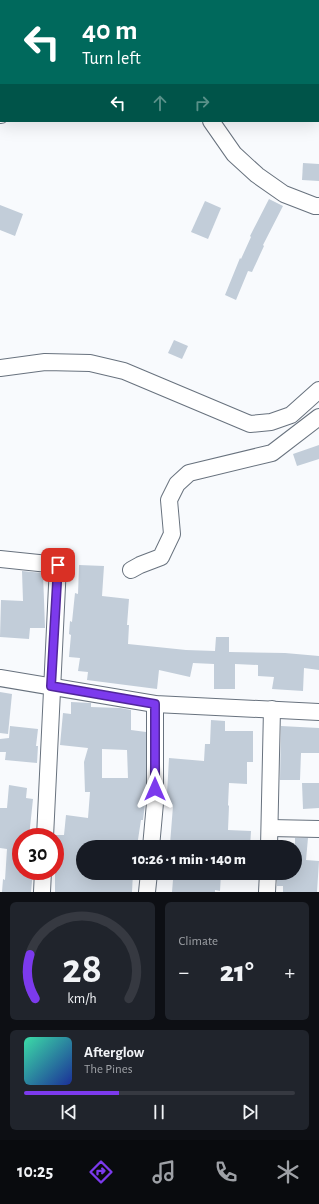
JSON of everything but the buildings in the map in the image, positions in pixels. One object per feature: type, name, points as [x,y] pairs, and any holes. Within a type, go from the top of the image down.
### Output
[{"type":"street","points":[[211,122],[234,154],[257,175],[284,194],[315,206],[319,206]]},
{"type":"street","points":[[0,368],[45,362],[90,363],[124,371],[250,424],[271,422],[291,415],[319,390]]},
{"type":"street","points":[[131,570],[161,557],[172,534],[169,500],[177,484],[189,473],[272,453],[319,417]]},
{"type":"street","points":[[0,559],[58,565],[45,828]]},
{"type":"street","points":[[0,678],[155,704],[319,712]]},
{"type":"street","points":[[152,840],[155,803],[155,704]]},
{"type":"street","points":[[269,840],[272,709]]},
{"type":"street","points":[[270,828],[319,830]]},
{"type":"street","points":[[42,892],[43,880]]},
{"type":"street","points":[[147,892],[148,880]]},
{"type":"street","points":[[267,892],[268,880]]},
{"type":"route","points":[[58,565],[51,686],[155,704],[155,789]]}]
